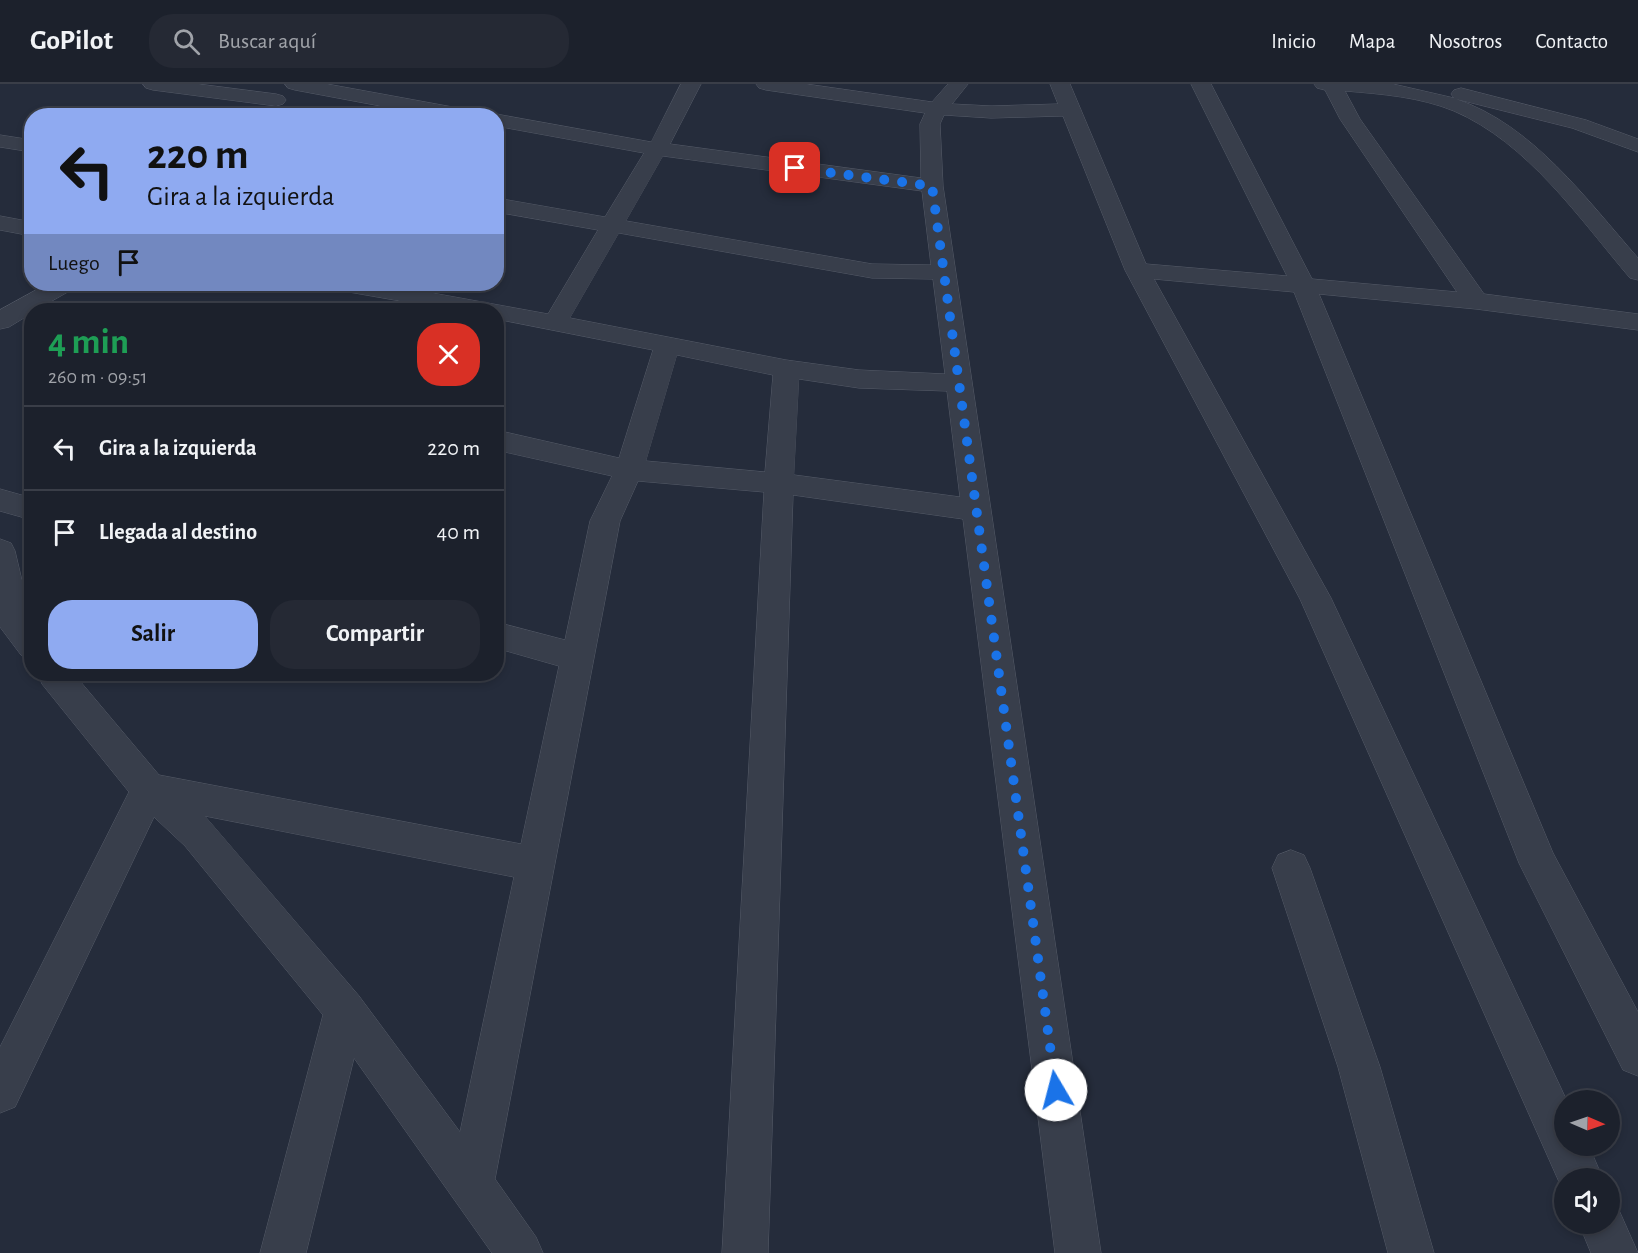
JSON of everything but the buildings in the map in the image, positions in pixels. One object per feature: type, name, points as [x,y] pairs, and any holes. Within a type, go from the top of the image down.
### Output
[{"type":"street","points":[[153,84],[276,100]]},
{"type":"street","points":[[266,108],[295,84],[426,108]]},
{"type":"street","points":[[555,322],[657,149],[692,84]]},
{"type":"street","points":[[766,84],[937,109],[991,112],[1071,110]]},
{"type":"street","points":[[958,84],[937,109],[930,124],[932,186],[1078,1253]]},
{"type":"street","points":[[1060,84],[1137,270],[1315,598],[1554,1120]]},
{"type":"street","points":[[1201,84],[1304,286],[1538,863],[1638,1055]]},
{"type":"street","points":[[1324,84],[1423,96],[1477,114],[1503,132],[1550,174],[1638,273]]},
{"type":"street","points":[[1332,84],[1350,119],[1476,301]]},
{"type":"street","points":[[1423,84],[1579,124],[1638,146]]},
{"type":"street","points":[[504,121],[657,149],[932,186]]},
{"type":"street","points":[[0,141],[24,145]]},
{"type":"street","points":[[504,206],[872,271],[945,272]]},
{"type":"street","points":[[0,223],[24,228]]},
{"type":"street","points":[[1137,270],[1476,301],[1638,322]]},
{"type":"street","points":[[32,303],[53,291]]},
{"type":"street","points":[[382,291],[450,303]]},
{"type":"street","points":[[0,321],[24,307]]},
{"type":"street","points":[[504,313],[786,369],[859,379],[960,383]]},
{"type":"street","points":[[0,325],[24,330]]},
{"type":"street","points":[[471,1185],[605,521],[628,470],[667,346]]},
{"type":"street","points":[[744,1253],[778,483],[786,369]]},
{"type":"street","points":[[504,442],[628,470],[778,483],[978,510]]},
{"type":"street","points":[[0,500],[24,507]]},
{"type":"street","points":[[0,551],[16,636]]},
{"type":"street","points":[[504,638],[577,657]]},
{"type":"street","points":[[60,681],[149,789],[198,834],[345,1010],[520,1253]]},
{"type":"street","points":[[149,789],[536,864]]},
{"type":"street","points":[[0,1091],[149,789]]},
{"type":"street","points":[[1290,868],[1359,1066],[1411,1253]]},
{"type":"street","points":[[283,1253],[345,1010]]},
{"type":"street","points":[[1606,1234],[1615,1253]]},
{"type":"route","points":[[795,168],[932,186],[1056,1090]]}]
